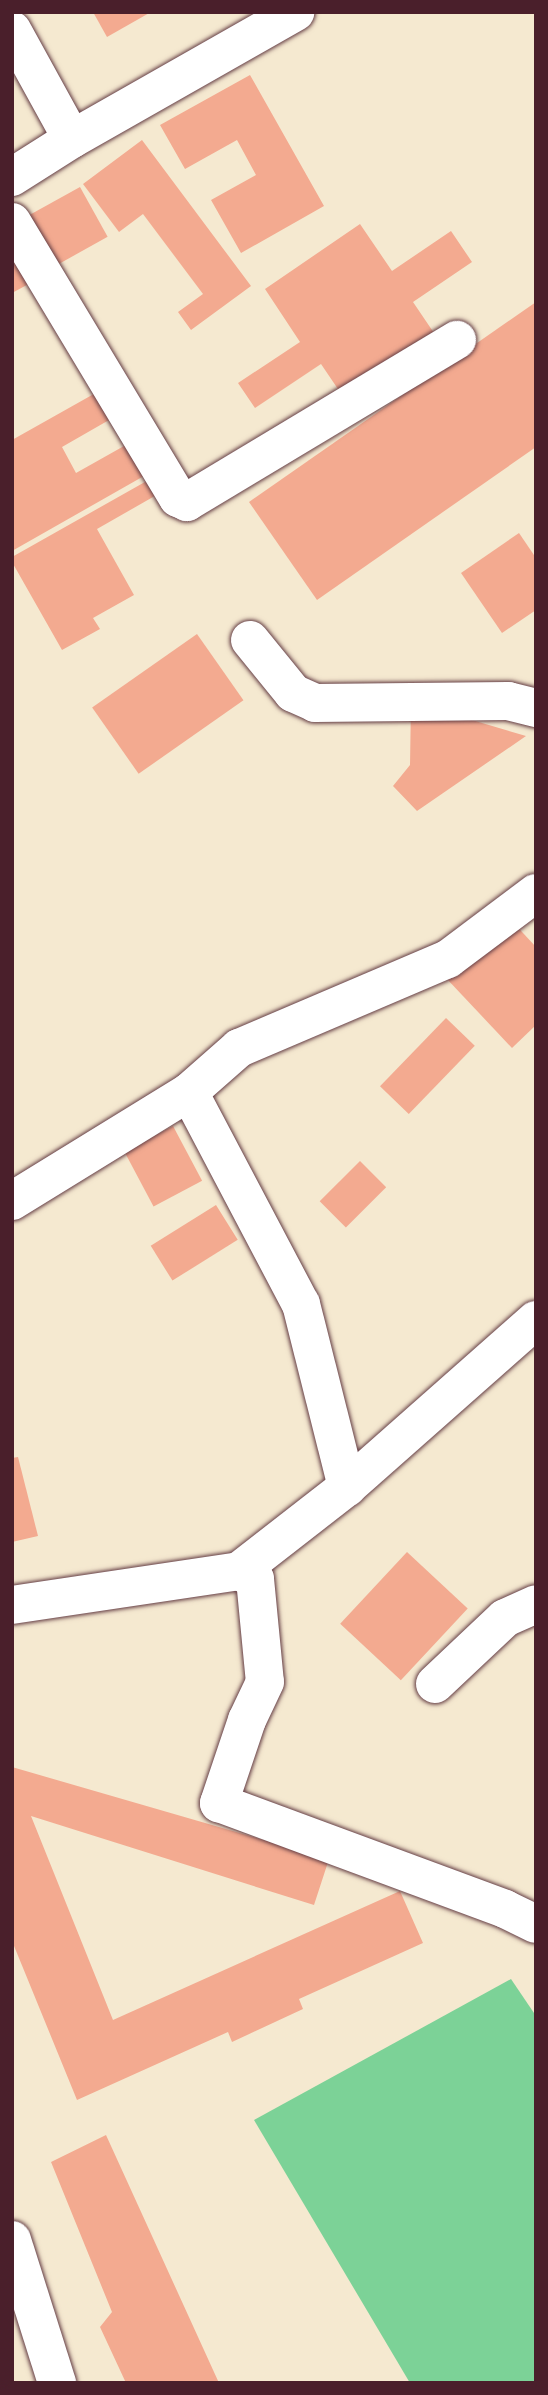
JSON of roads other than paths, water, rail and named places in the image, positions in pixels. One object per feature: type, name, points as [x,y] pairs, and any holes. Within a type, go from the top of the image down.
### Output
[{"type":"street","points":[[12,177],[72,139],[296,12]]},
{"type":"street","points":[[12,30],[72,139]]},
{"type":"street","points":[[12,222],[178,498],[187,502],[457,341]]},
{"type":"street","points":[[250,640],[293,693],[315,703],[508,701],[536,708]]},
{"type":"street","points":[[12,1201],[189,1092],[239,1048],[448,959],[536,893]]},
{"type":"street","points":[[189,1092],[301,1304],[347,1487]]},
{"type":"street","points":[[12,1605],[239,1571],[347,1487],[536,1320]]},
{"type":"street","points":[[239,1571],[255,1579],[265,1682],[247,1720],[219,1803],[505,1909],[536,1924]]},
{"type":"street","points":[[435,1684],[505,1618],[536,1604]]},
{"type":"street","points":[[12,2240],[57,2383]]}]
